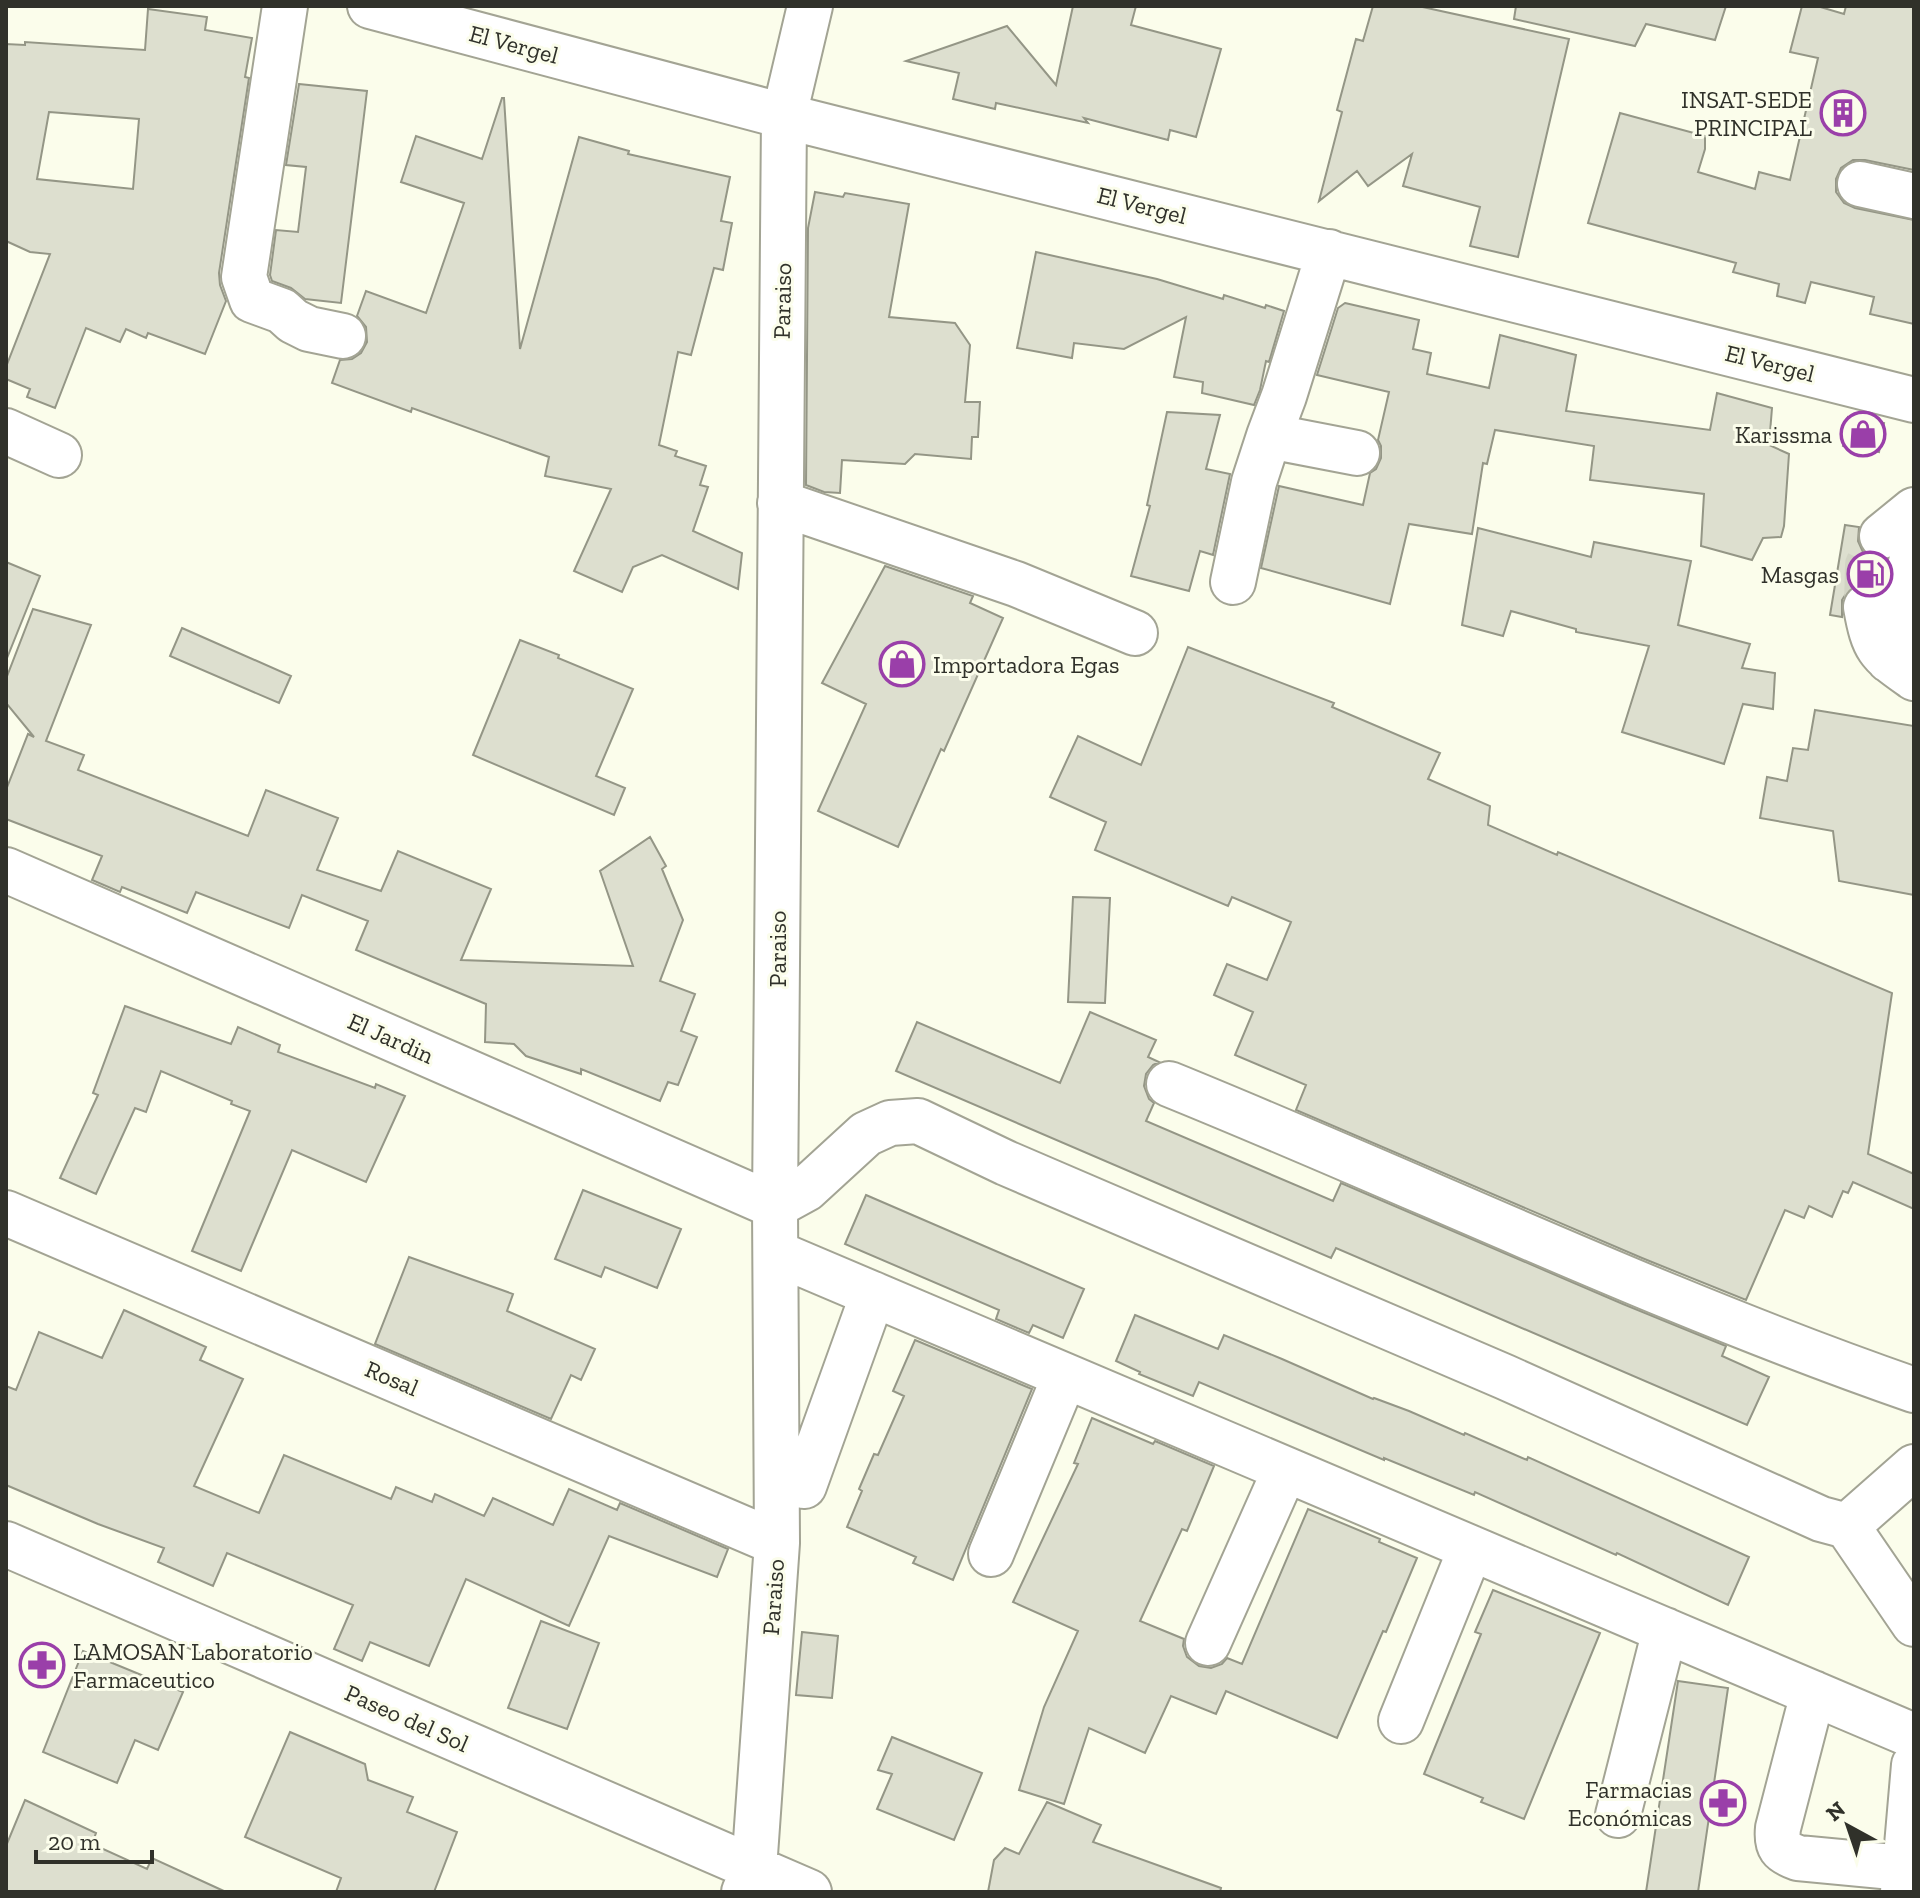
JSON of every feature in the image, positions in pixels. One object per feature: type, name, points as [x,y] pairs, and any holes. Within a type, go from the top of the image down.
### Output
[{"type":"street","points":[[285,6],[244,277],[252,300],[282,311],[309,329],[343,336]]},
{"type":"street","name":"El Vergel","points":[[370,6],[784,116],[1914,400]]},
{"type":"street","name":"Paraiso","points":[[749,1880],[777,1543],[775,1206],[784,116],[810,6]]},
{"type":"street","points":[[1860,184],[1914,196]]},
{"type":"street","points":[[1233,582],[1254,482],[1329,252]]},
{"type":"street","points":[[6,431],[59,455]]},
{"type":"street","points":[[1269,436],[1357,453]]},
{"type":"street","points":[[780,503],[1016,584],[1135,633]]},
{"type":"street","points":[[1901,669],[1903,532]]},
{"type":"street","points":[[1866,607],[1871,636],[1879,650],[1901,669]]},
{"type":"street","name":"El Jardin","points":[[6,870],[775,1206]]},
{"type":"street","points":[[1169,1084],[1578,1259],[1825,1359],[1914,1390]]},
{"type":"street","points":[[775,1206],[806,1189],[866,1134],[890,1123],[918,1121],[1006,1163],[1505,1377],[1821,1519],[1847,1526],[1914,1624]]},
{"type":"street","name":"Rosal","points":[[6,1213],[777,1543]]},
{"type":"street","points":[[776,1253],[1914,1736]]},
{"type":"street","points":[[804,1486],[873,1294]]},
{"type":"street","points":[[991,1554],[1065,1376]]},
{"type":"street","points":[[1847,1526],[1914,1467]]},
{"type":"street","points":[[1208,1643],[1285,1470]]},
{"type":"street","name":"Paseo del Sol","points":[[6,1544],[749,1880],[809,1892]]},
{"type":"street","points":[[1401,1721],[1471,1548]]},
{"type":"street","points":[[1618,1815],[1665,1630]]},
{"type":"street","points":[[1813,1693],[1778,1828],[1777,1839],[1787,1854],[1908,1877],[1914,1765]]},
{"type":"building","points":[[1073,6],[1136,6],[1131,25],[1221,49],[1196,137],[1170,130],[1168,140],[1084,118],[1088,123],[996,103],[995,109],[953,99],[959,73],[906,61],[1007,26],[1056,85]]},
{"type":"building","points":[[1373,6],[1418,6],[1569,39],[1518,257],[1470,246],[1480,207],[1403,186],[1412,154],[1368,186],[1357,171],[1319,201],[1342,112],[1337,110],[1356,39],[1363,41]]},
{"type":"building","points":[[1516,6],[1726,6],[1715,40],[1646,24],[1635,46],[1514,19]]},
{"type":"building","points":[[1802,6],[1817,6],[1844,14],[1846,6],[1914,6],[1914,170],[1853,160],[1841,168],[1836,179],[1836,192],[1844,203],[1855,208],[1914,220],[1914,324],[1870,314],[1874,297],[1811,282],[1805,303],[1777,296],[1779,284],[1733,272],[1736,263],[1588,223],[1620,113],[1705,136],[1705,149],[1698,172],[1755,189],[1759,172],[1790,180],[1818,58],[1790,52]]},
{"type":"building","points":[[148,9],[207,17],[205,30],[252,38],[245,77],[249,78],[219,273],[226,301],[205,354],[148,333],[146,338],[126,329],[120,342],[86,328],[55,408],[27,397],[30,389],[6,379],[6,367],[50,254],[30,252],[6,241],[6,44],[25,45],[25,42],[145,50]],"holes":[[[49,112],[139,119],[133,189],[37,179]]]},
{"type":"building","points":[[299,84],[367,91],[341,303],[305,299],[291,288],[272,281],[270,275],[276,230],[298,232],[306,167],[286,165]]},
{"type":"building","points":[[502,98],[520,349],[579,137],[629,151],[628,154],[730,177],[721,221],[732,223],[723,270],[714,268],[691,355],[678,352],[659,445],[677,451],[675,456],[706,466],[700,485],[708,487],[693,531],[742,553],[738,589],[662,555],[633,567],[622,592],[574,571],[611,489],[545,476],[549,457],[332,383],[340,360],[352,359],[361,353],[367,342],[366,327],[357,316],[366,291],[426,313],[464,203],[401,182],[416,136],[482,159]]},
{"type":"building","points":[[815,192],[843,197],[845,193],[909,204],[889,317],[955,323],[970,345],[965,402],[980,402],[978,437],[972,437],[971,459],[915,454],[905,464],[842,460],[840,493],[824,492],[806,485],[808,228]]},
{"type":"building","points":[[1036,252],[1157,279],[1223,299],[1224,295],[1284,311],[1254,405],[1202,393],[1203,382],[1174,377],[1186,317],[1124,349],[1074,343],[1072,358],[1017,348]]},
{"type":"building","points":[[1345,303],[1419,320],[1413,349],[1431,353],[1427,374],[1489,388],[1500,335],[1576,355],[1566,411],[1710,430],[1717,393],[1772,408],[1769,445],[1789,454],[1781,537],[1763,538],[1752,560],[1701,546],[1704,494],[1590,480],[1594,446],[1495,430],[1487,464],[1483,463],[1472,534],[1409,524],[1390,604],[1261,568],[1279,486],[1363,505],[1370,473],[1376,469],[1381,458],[1378,440],[1389,392],[1317,375],[1338,308]]},
{"type":"building","points":[[1167,412],[1220,415],[1206,469],[1230,474],[1213,555],[1200,551],[1189,591],[1131,576],[1150,506],[1147,505]]},
{"type":"building","name":"Karissma","points":[[1848,417],[1884,423],[1879,452],[1843,446]]},
{"type":"building","points":[[1845,525],[1859,527],[1858,541],[1863,552],[1874,560],[1886,561],[1880,587],[1862,582],[1849,589],[1842,600],[1842,617],[1830,615]]},
{"type":"building","points":[[1478,528],[1591,557],[1594,542],[1691,561],[1678,625],[1750,644],[1742,668],[1775,673],[1773,709],[1743,704],[1724,764],[1622,732],[1649,646],[1576,632],[1576,629],[1511,611],[1503,636],[1462,625]]},
{"type":"building","points":[[6,562],[40,576],[7,658],[6,658]]},
{"type":"building","points":[[885,566],[973,596],[970,603],[1003,618],[898,847],[818,811],[866,704],[822,683]]},
{"type":"building","points":[[33,609],[91,625],[46,741],[84,755],[78,770],[248,836],[266,790],[338,818],[317,870],[381,891],[398,851],[491,889],[461,960],[633,966],[600,871],[650,837],[666,866],[662,869],[683,920],[660,981],[695,994],[681,1031],[697,1037],[678,1085],[668,1082],[660,1101],[581,1069],[581,1074],[526,1056],[514,1044],[485,1042],[486,1004],[356,950],[368,921],[302,895],[289,928],[196,892],[187,913],[122,887],[120,892],[92,880],[102,856],[6,819],[6,790],[28,734],[34,737],[6,703],[6,679]]},
{"type":"building","points":[[182,628],[291,676],[279,703],[170,656]]},
{"type":"building","points":[[520,640],[633,689],[596,776],[625,788],[614,815],[473,755]]},
{"type":"building","points":[[1188,647],[1334,703],[1332,707],[1440,753],[1428,779],[1490,806],[1488,825],[1892,993],[1868,1154],[1914,1174],[1914,1209],[1853,1182],[1848,1193],[1843,1191],[1832,1217],[1809,1206],[1804,1218],[1785,1210],[1746,1300],[1296,1110],[1306,1085],[1235,1055],[1253,1012],[1214,995],[1227,964],[1267,980],[1291,922],[1232,897],[1228,906],[1095,850],[1106,822],[1050,797],[1078,736],[1141,765]]},
{"type":"building","points":[[1815,710],[1914,726],[1914,895],[1839,881],[1833,831],[1760,818],[1767,777],[1787,781],[1793,748],[1808,750]]},
{"type":"building","points":[[1073,897],[1110,898],[1105,1003],[1068,1002]]},
{"type":"building","points":[[125,1006],[231,1044],[238,1027],[280,1045],[278,1052],[405,1096],[366,1182],[292,1150],[241,1271],[192,1251],[250,1111],[161,1071],[146,1112],[135,1108],[96,1194],[60,1178],[98,1095],[93,1093]]},
{"type":"building","points":[[1090,1012],[1156,1040],[1148,1057],[1159,1062],[1146,1074],[1144,1086],[1154,1103],[1146,1121],[1333,1201],[1341,1183],[1726,1346],[1722,1356],[1769,1377],[1747,1425],[1336,1248],[1331,1258],[896,1071],[917,1022],[1060,1083]]},
{"type":"building","points":[[583,1190],[681,1229],[657,1288],[605,1267],[601,1277],[555,1259]]},
{"type":"building","points":[[866,1195],[1084,1289],[1063,1338],[1033,1325],[1029,1333],[996,1319],[999,1310],[845,1244]]},
{"type":"building","points":[[409,1257],[513,1294],[507,1311],[595,1349],[581,1380],[571,1375],[551,1419],[375,1344]]},
{"type":"building","points":[[124,1310],[206,1347],[200,1360],[243,1379],[194,1486],[259,1513],[284,1455],[391,1499],[396,1487],[432,1502],[435,1494],[484,1516],[493,1498],[553,1525],[569,1489],[617,1510],[620,1503],[728,1549],[717,1577],[609,1536],[569,1626],[466,1579],[429,1666],[370,1642],[362,1661],[334,1649],[353,1605],[227,1553],[213,1586],[158,1562],[164,1548],[6,1485],[6,1386],[16,1390],[39,1332],[102,1358]]},
{"type":"building","points":[[1135,1315],[1218,1349],[1224,1335],[1373,1399],[1527,1460],[1528,1457],[1749,1557],[1728,1605],[1475,1492],[1474,1495],[1384,1460],[1199,1382],[1193,1396],[1139,1374],[1116,1361]]},
{"type":"building","points":[[915,1340],[1032,1389],[953,1580],[913,1563],[916,1557],[847,1527],[874,1454],[878,1455],[904,1396],[893,1391]]},
{"type":"building","points":[[1092,1418],[1214,1466],[1187,1531],[1182,1529],[1140,1621],[1184,1639],[1187,1657],[1199,1666],[1211,1668],[1222,1664],[1227,1658],[1242,1664],[1308,1509],[1417,1558],[1337,1738],[1226,1691],[1216,1714],[1171,1696],[1145,1753],[1089,1728],[1064,1804],[1019,1790],[1044,1707],[1078,1631],[1013,1602],[1078,1464],[1074,1463]]},
{"type":"building","points":[[1493,1590],[1600,1633],[1524,1819],[1424,1774],[1481,1634],[1475,1632]]},
{"type":"building","points":[[541,1621],[599,1643],[567,1729],[508,1708]]},
{"type":"building","points":[[802,1632],[838,1636],[832,1698],[796,1695]]},
{"type":"building","points":[[83,1651],[183,1692],[158,1750],[135,1740],[117,1783],[43,1752]]},
{"type":"building","points":[[1678,1681],[1728,1688],[1698,1892],[1646,1892]]},
{"type":"building","points":[[290,1732],[365,1764],[368,1780],[413,1797],[407,1812],[457,1832],[434,1892],[336,1892],[341,1878],[245,1837]]},
{"type":"building","points":[[892,1737],[982,1773],[954,1840],[877,1809],[892,1774],[878,1770]]},
{"type":"building","points":[[25,1800],[96,1833],[92,1844],[147,1869],[152,1858],[226,1892],[6,1892],[6,1846]]},
{"type":"building","points":[[1047,1802],[1101,1825],[1093,1842],[1221,1888],[1220,1892],[988,1892],[994,1860],[1005,1848],[1019,1854]]},
{"type":"tunnel","points":[[1866,607],[1867,565],[1882,536]]},
{"type":"place","name":"INSAT-SEDE PRINCIPAL","points":[[1843,113]]},
{"type":"place","name":"Karissma","points":[[1863,434]]},
{"type":"place","name":"Masgas","points":[[1870,574]]},
{"type":"place","name":"Importadora Egas","points":[[902,664]]},
{"type":"place","name":"LAMOSAN Laboratorio Farmaceutico","points":[[42,1665]]},
{"type":"place","name":"Farmacias Económicas","points":[[1723,1803]]}]
